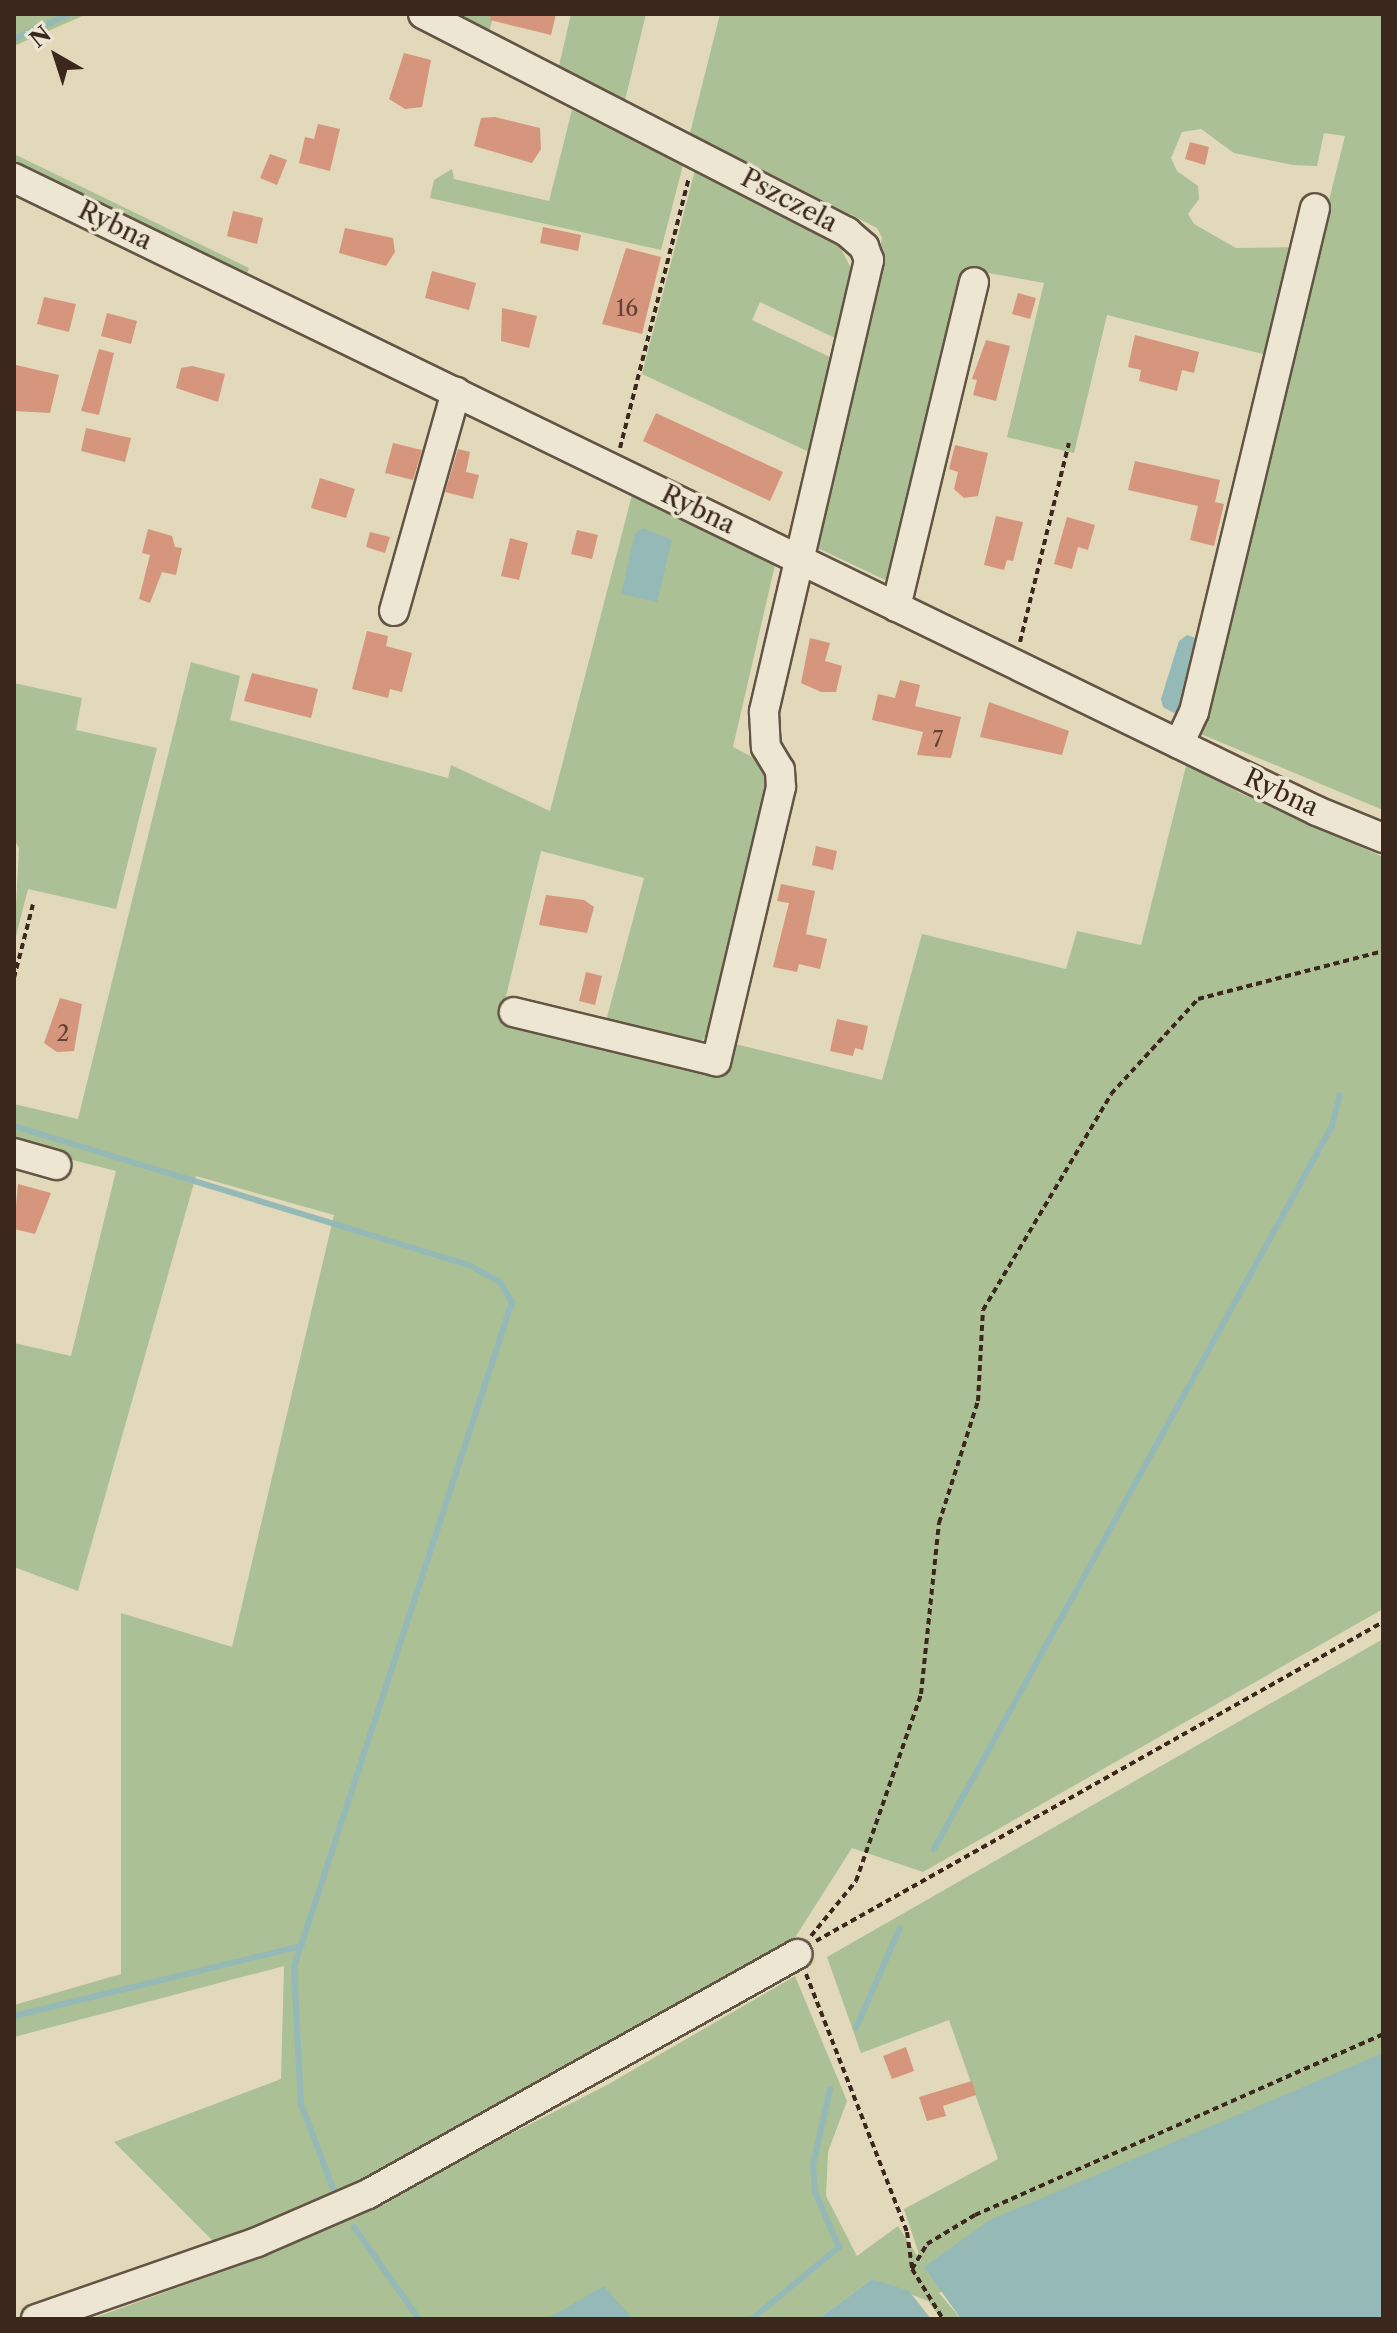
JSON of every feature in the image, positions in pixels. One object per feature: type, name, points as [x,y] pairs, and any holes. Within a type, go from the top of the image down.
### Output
[{"type":"street","name":"Pszczela","points":[[423,14],[847,232],[864,247],[869,260],[799,559]]},
{"type":"street","name":"Rybna","points":[[14,178],[1179,744],[1383,838]]},
{"type":"street","points":[[1179,744],[1194,712],[1315,208]]},
{"type":"street","points":[[896,607],[974,282]]},
{"type":"street","points":[[394,611],[456,392]]},
{"type":"street","points":[[514,1012],[716,1061],[781,787],[780,770],[766,747],[764,712],[799,559]]},
{"type":"street","points":[[14,1153],[56,1165]]},
{"type":"street","points":[[36,2319],[257,2242],[368,2194],[797,1954]]},
{"type":"path","points":[[614,468],[694,152]]},
{"type":"path","points":[[1015,664],[1069,443]]},
{"type":"path","points":[[14,978],[33,904]]},
{"type":"path","points":[[797,1954],[856,1881],[921,1694],[939,1523],[978,1401],[983,1310],[1111,1094],[1198,999],[1383,951]]},
{"type":"path","points":[[797,1954],[848,1919],[961,1862],[1383,1622]]},
{"type":"path","points":[[797,1954],[907,2232],[912,2269],[943,2319]]},
{"type":"path","points":[[912,2269],[927,2244],[975,2215],[1154,2140],[1383,2034]]},
{"type":"green space","points":[[14,14],[87,14],[14,46]]},
{"type":"green space","points":[[452,14],[494,14],[489,32]]},
{"type":"green space","points":[[571,14],[646,14],[625,100],[559,66]]},
{"type":"green space","points":[[720,14],[1383,14],[1383,810],[1196,732],[1345,136],[1324,133],[1317,166],[1293,165],[1234,153],[1201,129],[1182,132],[1171,158],[1177,171],[1198,186],[1199,199],[1188,214],[1194,224],[1236,248],[1298,247],[1271,356],[1107,315],[1074,453],[1007,437],[1044,283],[972,270],[896,585],[811,545],[882,238],[877,228],[690,133]]},
{"type":"green space","points":[[572,110],[683,165],[661,250],[430,198],[434,180],[452,169],[454,179],[549,201]]},
{"type":"green space","points":[[14,154],[249,268],[246,276],[14,167]]},
{"type":"green space","points":[[695,170],[838,243],[853,272],[837,339],[760,302],[752,320],[832,358],[809,452],[642,374]]},
{"type":"green space","points":[[632,495],[775,565],[733,747],[770,766],[775,779],[707,1036],[691,1048],[605,1025],[644,878],[541,851],[501,1017],[723,1076],[731,1043],[882,1080],[922,934],[1066,969],[1077,931],[1141,945],[1187,762],[1240,793],[1383,857],[1383,1609],[923,1872],[852,1848],[789,1947],[344,2196],[217,2245],[114,2142],[281,2079],[284,1966],[14,2037],[14,2005],[121,1974],[121,1613],[232,1647],[334,1215],[196,1176],[78,1591],[14,1567],[14,1343],[71,1356],[116,1171],[14,1145],[14,1104],[78,1119],[191,662],[240,676],[230,720],[448,778],[451,765],[550,811]]},
{"type":"green space","points":[[14,683],[82,698],[76,730],[157,748],[116,909],[28,889],[14,944],[19,848],[14,839]]},
{"type":"green space","points":[[1383,1639],[1383,2061],[939,2293],[961,2319],[941,2319],[928,2301],[872,2279],[818,2319],[91,2319],[254,2260],[353,2214],[607,2085],[795,1976],[847,2101],[828,2152],[826,2196],[857,2256],[898,2226],[922,2263],[904,2209],[998,2159],[949,2020],[861,2053],[827,1957]]},
{"type":"water","points":[[643,528],[672,540],[657,602],[621,594],[635,533]]},
{"type":"water","points":[[1187,635],[1201,640],[1182,709],[1174,713],[1163,707],[1161,699],[1179,641]]},
{"type":"water","points":[[1383,2053],[1383,2319],[961,2319],[924,2267],[990,2220]]},
{"type":"water","points":[[872,2279],[909,2291],[931,2319],[818,2319]]},
{"type":"water","points":[[604,2286],[633,2319],[546,2319]]},
{"type":"building","points":[[491,14],[556,14],[551,35],[490,20]]},
{"type":"building","points":[[404,53],[431,60],[422,107],[405,109],[389,99]]},
{"type":"building","points":[[495,117],[540,128],[541,149],[532,163],[474,146],[481,118]]},
{"type":"building","points":[[318,124],[340,129],[330,171],[299,163],[305,137],[314,139]]},
{"type":"building","points":[[1190,142],[1209,147],[1205,165],[1185,159]]},
{"type":"building","points":[[270,154],[287,160],[277,185],[260,178]]},
{"type":"building","points":[[233,211],[263,218],[257,244],[227,236]]},
{"type":"building","points":[[543,227],[581,235],[578,251],[540,243]]},
{"type":"building","points":[[345,228],[393,238],[395,252],[386,266],[339,253]]},
{"type":"building","points":[[626,248],[661,257],[642,334],[602,324]]},
{"type":"building","points":[[432,271],[476,283],[469,310],[425,298]]},
{"type":"building","points":[[1018,293],[1036,298],[1030,319],[1012,314]]},
{"type":"building","points":[[44,297],[76,304],[69,332],[37,324]]},
{"type":"building","points":[[502,308],[537,316],[529,348],[501,341]]},
{"type":"building","points":[[107,313],[137,321],[131,344],[101,336]]},
{"type":"building","points":[[1135,335],[1199,352],[1194,373],[1182,370],[1177,391],[1139,381],[1141,370],[1128,367]]},
{"type":"building","points":[[986,340],[1010,346],[996,401],[973,395],[977,380],[972,379]]},
{"type":"building","points":[[99,349],[114,353],[99,415],[81,411]]},
{"type":"building","points":[[16,365],[59,375],[50,413],[14,411]]},
{"type":"building","points":[[192,366],[225,374],[218,402],[176,388],[181,368]]},
{"type":"building","points":[[656,413],[783,472],[770,501],[643,441]]},
{"type":"building","points":[[86,428],[131,438],[125,462],[81,451]]},
{"type":"building","points":[[393,443],[422,450],[413,480],[385,473]]},
{"type":"building","points":[[955,445],[988,453],[978,496],[964,498],[954,489],[958,472],[949,469]]},
{"type":"building","points":[[458,449],[470,452],[466,472],[479,475],[473,499],[445,492]]},
{"type":"building","points":[[1135,461],[1220,480],[1215,502],[1224,504],[1214,546],[1190,540],[1198,506],[1128,490]]},
{"type":"building","points":[[320,478],[355,489],[346,518],[311,508]]},
{"type":"building","points":[[996,516],[1023,522],[1013,561],[1007,560],[1004,570],[984,565]]},
{"type":"building","points":[[1067,517],[1095,525],[1088,550],[1078,547],[1072,569],[1054,564]]},
{"type":"building","points":[[148,529],[172,536],[175,547],[182,548],[176,575],[162,572],[150,603],[139,599],[150,555],[142,553]]},
{"type":"building","points":[[577,530],[598,535],[592,559],[571,554]]},
{"type":"building","points":[[370,532],[390,537],[385,553],[366,547]]},
{"type":"building","points":[[510,538],[528,543],[519,580],[501,576]]},
{"type":"building","points":[[367,631],[388,636],[386,646],[412,653],[402,692],[390,689],[388,698],[352,689]]},
{"type":"building","points":[[810,638],[830,643],[825,661],[842,666],[836,692],[821,692],[801,683]]},
{"type":"building","points":[[252,673],[318,689],[311,718],[244,701]]},
{"type":"building","points":[[900,680],[920,685],[915,706],[961,717],[951,758],[917,755],[923,732],[872,720],[878,694],[895,698]]},
{"type":"building","points":[[989,702],[1069,731],[1062,755],[980,737]]},
{"type":"building","points":[[816,846],[837,851],[833,870],[812,865]]},
{"type":"building","points":[[781,884],[815,891],[806,934],[827,939],[820,969],[799,964],[797,972],[773,967],[789,903],[777,901]]},
{"type":"building","points":[[546,895],[584,900],[594,907],[587,933],[539,925]]},
{"type":"building","points":[[586,972],[602,976],[595,1005],[579,1001]]},
{"type":"building","points":[[60,998],[82,1004],[74,1051],[57,1052],[44,1043]]},
{"type":"building","points":[[837,1019],[868,1026],[863,1050],[855,1048],[853,1056],[830,1051]]},
{"type":"building","points":[[18,1184],[51,1193],[35,1234],[14,1229]]},
{"type":"building","points":[[906,2047],[914,2071],[892,2079],[883,2056]]},
{"type":"building","points":[[972,2081],[976,2095],[943,2106],[946,2116],[927,2121],[919,2097]]},
{"type":"waterway","points":[[14,39],[70,14]]},
{"type":"waterway","points":[[934,1849],[1332,1126],[1340,1095]]},
{"type":"waterway","points":[[14,1126],[471,1266],[500,1282],[512,1302],[294,1967],[301,2104],[334,2191]]},
{"type":"waterway","points":[[856,2028],[900,1928]]},
{"type":"waterway","points":[[14,2016],[302,1946]]},
{"type":"waterway","points":[[752,2319],[839,2247],[815,2192],[813,2165],[830,2089]]},
{"type":"waterway","points":[[354,2227],[419,2319]]}]
